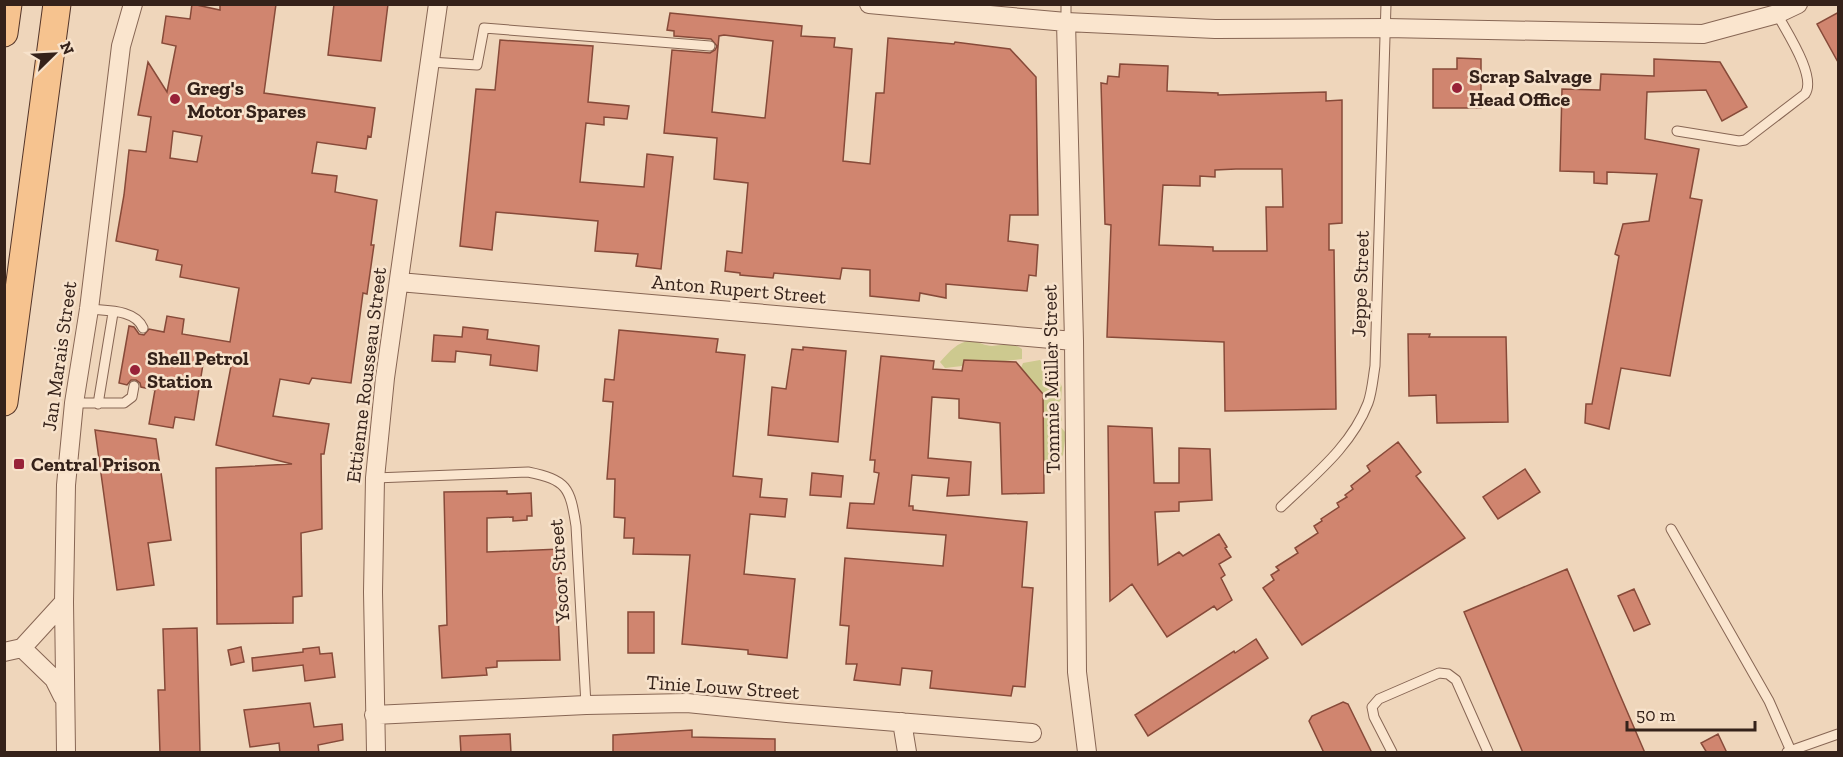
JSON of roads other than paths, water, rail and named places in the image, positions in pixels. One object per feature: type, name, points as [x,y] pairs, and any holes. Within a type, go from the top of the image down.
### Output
[{"type":"main road","points":[[4,33],[8,4]]},
{"type":"main road","points":[[4,402],[57,4]]},
{"type":"street","name":"Jan Marais Street","points":[[66,753],[64,602],[66,485],[74,403],[89,309],[121,46],[133,4]]},
{"type":"street","name":"Ettienne Rousseau Street","points":[[376,753],[374,715],[375,478],[385,378],[438,4]]},
{"type":"street","points":[[869,4],[1066,14],[1215,28],[1386,28],[1703,34],[1777,14],[1798,4]]},
{"type":"street","name":"Tommie Müller Street","points":[[1066,14],[1074,341],[1077,672],[1088,753]]},
{"type":"street","name":"Anton Rupert Street","points":[[399,282],[1074,341]]},
{"type":"street","points":[[64,602],[13,650],[54,679],[65,701]]},
{"type":"street","name":"Tinie Louw Street","points":[[374,715],[586,705],[687,703],[1032,733]]},
{"type":"street","points":[[902,722],[907,753]]},
{"type":"lane","name":"Jeppe Street","points":[[1281,507],[1338,452],[1357,427],[1369,401],[1375,366],[1386,4]]},
{"type":"lane","points":[[1677,131],[1745,140],[1808,90],[1805,68],[1777,14]]},
{"type":"lane","points":[[430,62],[477,65],[484,28],[710,46]]},
{"type":"lane","points":[[89,309],[136,318],[143,328]]},
{"type":"lane","points":[[98,404],[113,312]]},
{"type":"lane","points":[[74,403],[124,403],[132,397],[134,386]]},
{"type":"lane","name":"Yscor Street","points":[[375,478],[528,472],[551,476],[564,485],[572,499],[576,526],[586,705]]},
{"type":"lane","points":[[1671,529],[1769,701],[1789,752],[1839,734]]},
{"type":"lane","points":[[1392,753],[1374,717],[1372,707],[1378,699],[1439,673],[1448,674],[1456,681],[1488,753]]},
{"type":"place","name":"Scrap Salvage Head Office","points":[[1457,88]]},
{"type":"place","name":"Greg's Motor Spares","points":[[175,99]]},
{"type":"place","name":"Shell Petrol Station","points":[[135,370]]},
{"type":"place","name":"Central Prison","points":[[19,464]]}]
